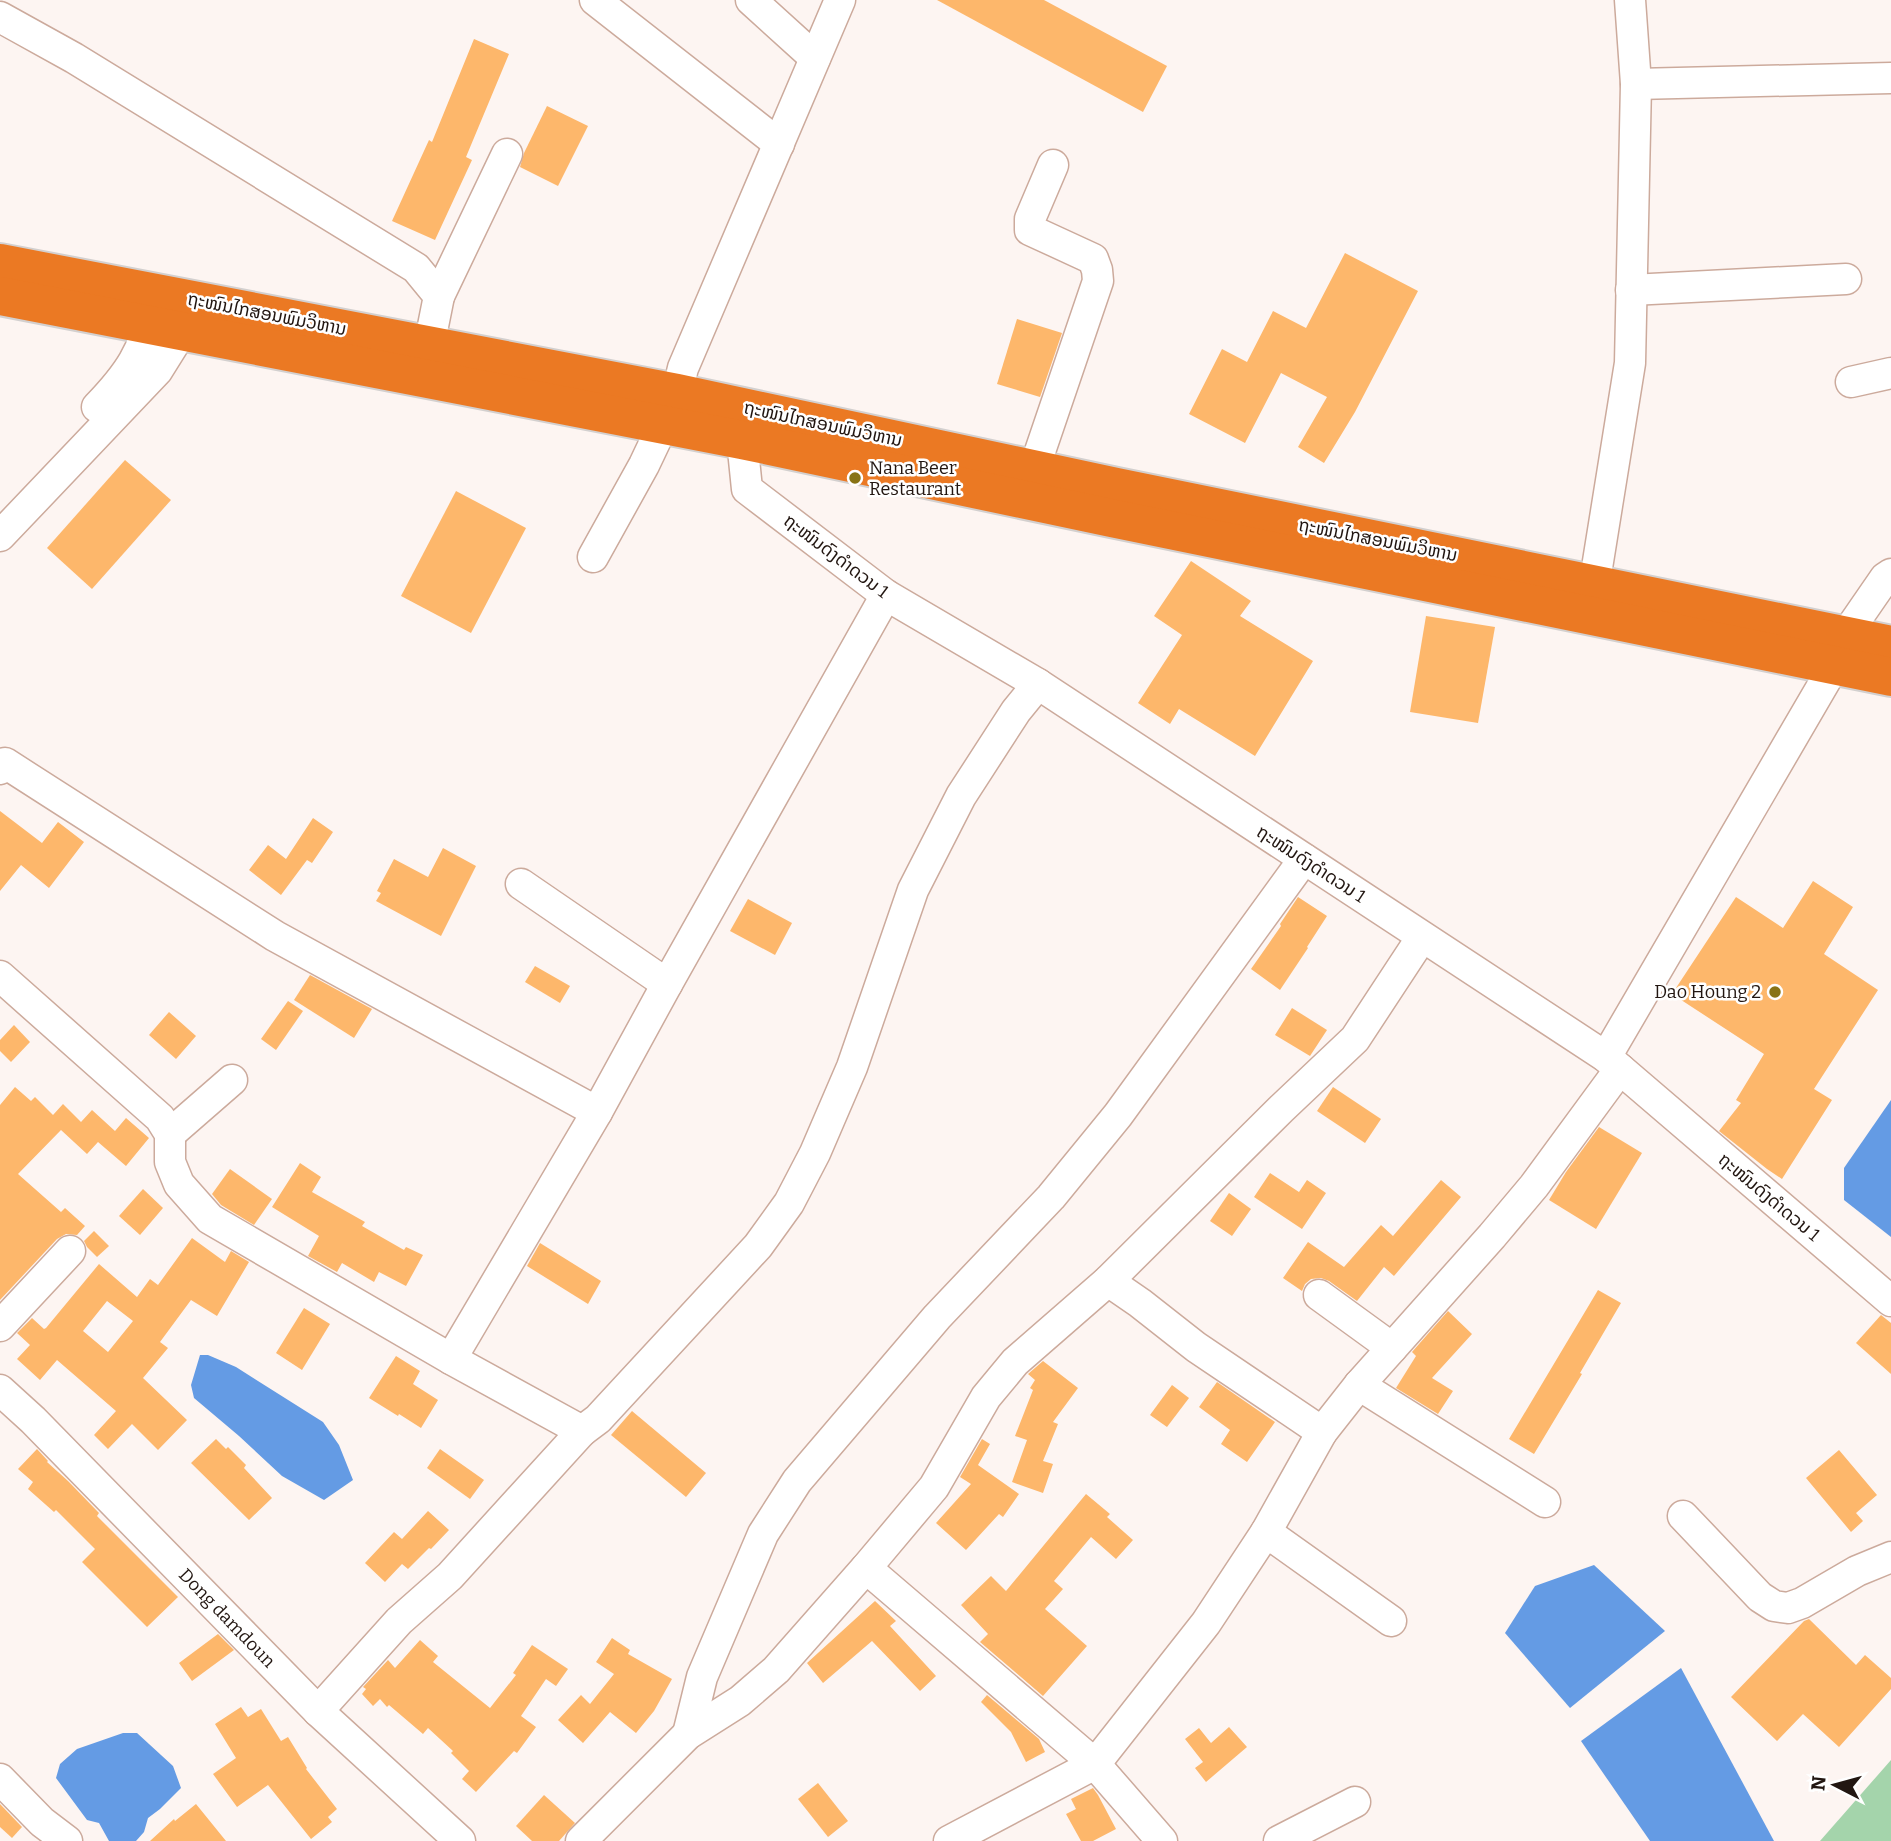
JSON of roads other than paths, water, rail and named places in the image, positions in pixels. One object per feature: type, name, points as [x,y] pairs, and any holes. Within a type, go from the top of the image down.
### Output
[{"type":"highway","name":"ຖະໜົນໄກສອນພົມວິຫານ","points":[[0,263],[169,312],[670,409],[1034,469],[1117,487],[1592,600],[1840,651],[1891,677]]},
{"type":"highway","name":"ຖະໜົນໄກສອນພົມວິຫານ","points":[[0,296],[169,312],[429,346],[670,409],[742,440],[1111,519],[1592,600]]},
{"type":"highway","name":"ຖະໜົນໄກສອນພົມວິຫານ","points":[[1840,651],[1891,645]]},
{"type":"street","points":[[595,0],[779,144]]},
{"type":"street","points":[[751,0],[816,58]]},
{"type":"street","points":[[593,557],[644,465],[670,409],[683,368],[840,0]]},
{"type":"street","points":[[1592,600],[1630,363],[1636,84],[1630,0]]},
{"type":"street","points":[[0,17],[74,58],[416,268],[439,296]]},
{"type":"street","points":[[1636,84],[1891,78]]},
{"type":"street","points":[[429,346],[439,296],[507,154]]},
{"type":"street","points":[[1034,469],[1098,281],[1093,259],[1030,230],[1030,219],[1053,165]]},
{"type":"street","points":[[1631,290],[1846,279]]},
{"type":"street","points":[[0,509],[122,380],[169,312]]},
{"type":"street","points":[[0,536],[140,391],[164,361],[169,312]]},
{"type":"street","points":[[1852,382],[1891,373]]},
{"type":"street","name":"ຖະໜົນດົງດຳດວນ 1","points":[[742,440],[747,489],[886,595],[1038,684],[1613,1063],[1891,1301]]},
{"type":"street","points":[[948,1841],[1095,1764],[1206,1623],[1266,1532],[1322,1432],[1359,1385],[1534,1186],[1613,1063],[1840,651],[1885,578],[1891,574]]},
{"type":"street","points":[[452,1359],[597,1112],[886,595]]},
{"type":"street","points":[[318,1711],[399,1621],[450,1576],[582,1432],[598,1419],[758,1246],[789,1203],[815,1153],[852,1067],[913,890],[961,796],[1016,711],[1038,684]]},
{"type":"street","points":[[2,764],[275,936],[597,1112]]},
{"type":"street","points":[[688,1734],[702,1677],[763,1534],[797,1481],[937,1317],[1051,1197],[1118,1115],[1304,859]]},
{"type":"street","points":[[522,884],[667,984]]},
{"type":"street","points":[[581,1841],[688,1734],[740,1701],[776,1670],[934,1487],[986,1397],[1015,1362],[1108,1281],[1355,1039],[1422,937]]},
{"type":"street","points":[[0,976],[160,1118],[170,1134],[170,1162],[179,1184],[209,1219],[582,1432]]},
{"type":"street","points":[[170,1134],[232,1080]]},
{"type":"street","points":[[0,1326],[71,1251]]},
{"type":"street","points":[[1108,1281],[1196,1347],[1322,1432]]},
{"type":"street","points":[[1319,1295],[1392,1348]]},
{"type":"street","points":[[1359,1385],[1545,1502]]},
{"type":"street","name":"Dong damdoun","points":[[0,1390],[33,1420],[318,1711],[460,1841]]},
{"type":"street","points":[[1683,1516],[1759,1597],[1774,1606],[1787,1608],[1802,1603],[1857,1571],[1891,1557]]},
{"type":"street","points":[[1266,1532],[1391,1621]]},
{"type":"street","points":[[866,1568],[1095,1764],[1162,1841]]},
{"type":"street","points":[[0,1779],[42,1822],[67,1841]]},
{"type":"street","points":[[1279,1841],[1355,1802]]},
{"type":"water","points":[[1891,1100],[1891,1237],[1844,1200],[1844,1168]]},
{"type":"water","points":[[200,1355],[208,1355],[236,1367],[323,1422],[339,1445],[353,1480],[324,1500],[282,1476],[194,1398],[191,1385]]},
{"type":"water","points":[[1594,1565],[1665,1631],[1570,1708],[1505,1633],[1535,1586]]},
{"type":"water","points":[[1681,1668],[1774,1841],[1650,1841],[1581,1741]]},
{"type":"water","points":[[123,1733],[137,1733],[173,1766],[181,1788],[148,1818],[144,1832],[136,1841],[109,1841],[99,1823],[87,1820],[56,1778],[60,1764],[77,1749]]},
{"type":"place","name":"Nana Beer Restaurant","points":[[855,478]]},
{"type":"place","name":"Dao Houng 2","points":[[1775,992]]}]
